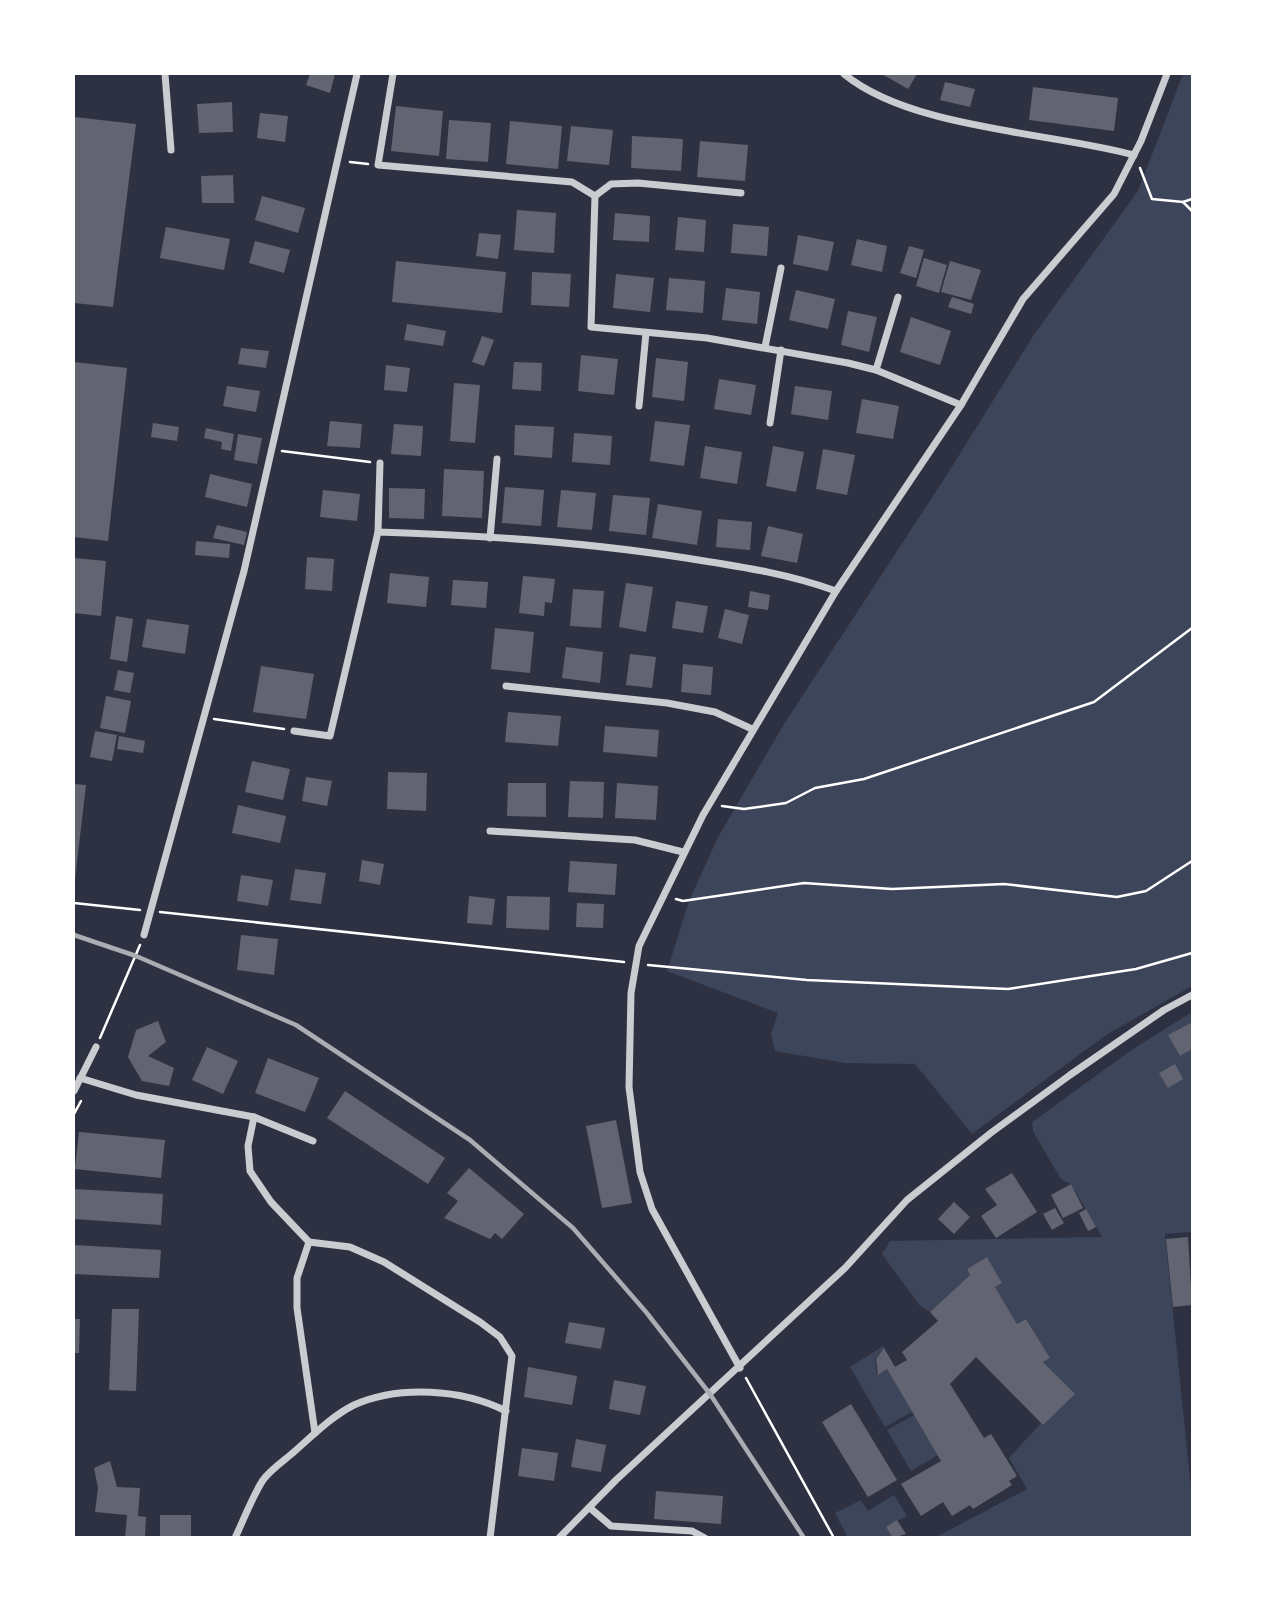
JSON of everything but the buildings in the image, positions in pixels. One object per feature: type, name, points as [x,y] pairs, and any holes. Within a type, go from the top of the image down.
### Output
[{"type":"street","points":[[165,74],[171,150]]},
{"type":"street","points":[[144,935],[244,571],[269,450],[358,74]]},
{"type":"street","points":[[393,74],[378,165],[572,182],[595,196]]},
{"type":"street","points":[[844,74],[901,106],[983,126],[1134,155]]},
{"type":"street","points":[[740,1367],[652,1209],[640,1172],[629,1087],[635,964],[639,946],[703,815],[836,591],[961,405],[1023,299],[1067,244],[1100,212],[1134,155],[1167,74]]},
{"type":"street","points":[[595,196],[611,184],[638,183],[741,193]]},
{"type":"street","points":[[595,196],[591,327],[707,338],[876,370],[961,405]]},
{"type":"street","points":[[765,347],[781,268]]},
{"type":"street","points":[[876,370],[898,297]]},
{"type":"street","points":[[639,406],[646,333]]},
{"type":"street","points":[[770,423],[781,350]]},
{"type":"street","points":[[490,537],[497,459]]},
{"type":"street","points":[[294,731],[330,736],[378,532],[380,463]]},
{"type":"street","points":[[378,532],[490,537],[702,560],[778,573],[836,591]]},
{"type":"street","points":[[506,686],[667,703],[715,712],[752,730]]},
{"type":"street","points":[[490,831],[635,840],[683,852]]},
{"type":"street","points":[[559,1538],[616,1480],[845,1268],[907,1200],[955,1161],[1108,1048],[1192,995]]},
{"type":"street","points":[[74,1091],[96,1047]]},
{"type":"street","points":[[80,1078],[136,1095],[254,1117],[313,1141]]},
{"type":"street","points":[[254,1117],[248,1146],[250,1171],[271,1202],[309,1242],[350,1247],[384,1262],[480,1322],[500,1337],[512,1356],[490,1538]]},
{"type":"street","points":[[309,1242],[298,1278],[297,1308],[315,1433]]},
{"type":"street","points":[[235,1538],[264,1478],[315,1433],[354,1406],[384,1396],[418,1392],[447,1394],[483,1402],[506,1411]]},
{"type":"street","points":[[590,1507],[611,1526],[692,1531],[705,1538]]},
{"type":"path","points":[[1134,155],[1152,199],[1183,202],[1192,199]]},
{"type":"path","points":[[338,161],[378,165]]},
{"type":"path","points":[[1183,202],[1192,211]]},
{"type":"path","points":[[269,450],[380,463]]},
{"type":"path","points":[[703,815],[721,806],[744,809],[786,803],[815,788],[864,779],[1094,702],[1192,628]]},
{"type":"path","points":[[204,718],[294,731]]},
{"type":"path","points":[[662,895],[683,901],[804,883],[892,890],[1004,884],[1117,897],[1146,891],[1192,861]]},
{"type":"path","points":[[74,903],[807,980],[1008,989],[1136,969],[1192,953]]},
{"type":"path","points":[[96,1047],[125,985],[144,935]]},
{"type":"path","points":[[740,1367],[834,1538]]},
{"type":"shaded area","points":[[1183,74],[1192,74],[1192,986],[1106,1035],[972,1134],[915,1064],[845,1063],[775,1051],[771,1033],[778,1013],[667,971],[689,901],[718,837],[784,724],[948,473],[1033,336],[1138,191]]},
{"type":"shaded area","points":[[1192,1012],[1192,1232],[1165,1234],[1192,1498],[1192,1537],[936,1537],[1027,1489],[1009,1458],[1041,1423],[1074,1394],[1043,1362],[1050,1358],[1026,1319],[1017,1324],[995,1287],[1002,1283],[987,1257],[967,1269],[970,1275],[930,1312],[920,1306],[882,1254],[890,1241],[1102,1237],[1071,1184],[1061,1179],[1033,1131],[1032,1122],[1133,1049]]},
{"type":"shaded area","points":[[883,1346],[875,1359],[877,1374],[887,1369],[912,1412],[885,1427],[850,1367]]},
{"type":"shaded area","points":[[914,1415],[938,1455],[911,1471],[887,1430]]},
{"type":"shaded area","points":[[894,1495],[907,1516],[886,1527],[893,1537],[848,1538],[835,1513],[861,1500],[868,1511]]},
{"type":"railway","points":[[74,935],[136,956],[296,1025],[470,1140],[573,1228],[646,1312],[710,1394],[804,1538]]}]
